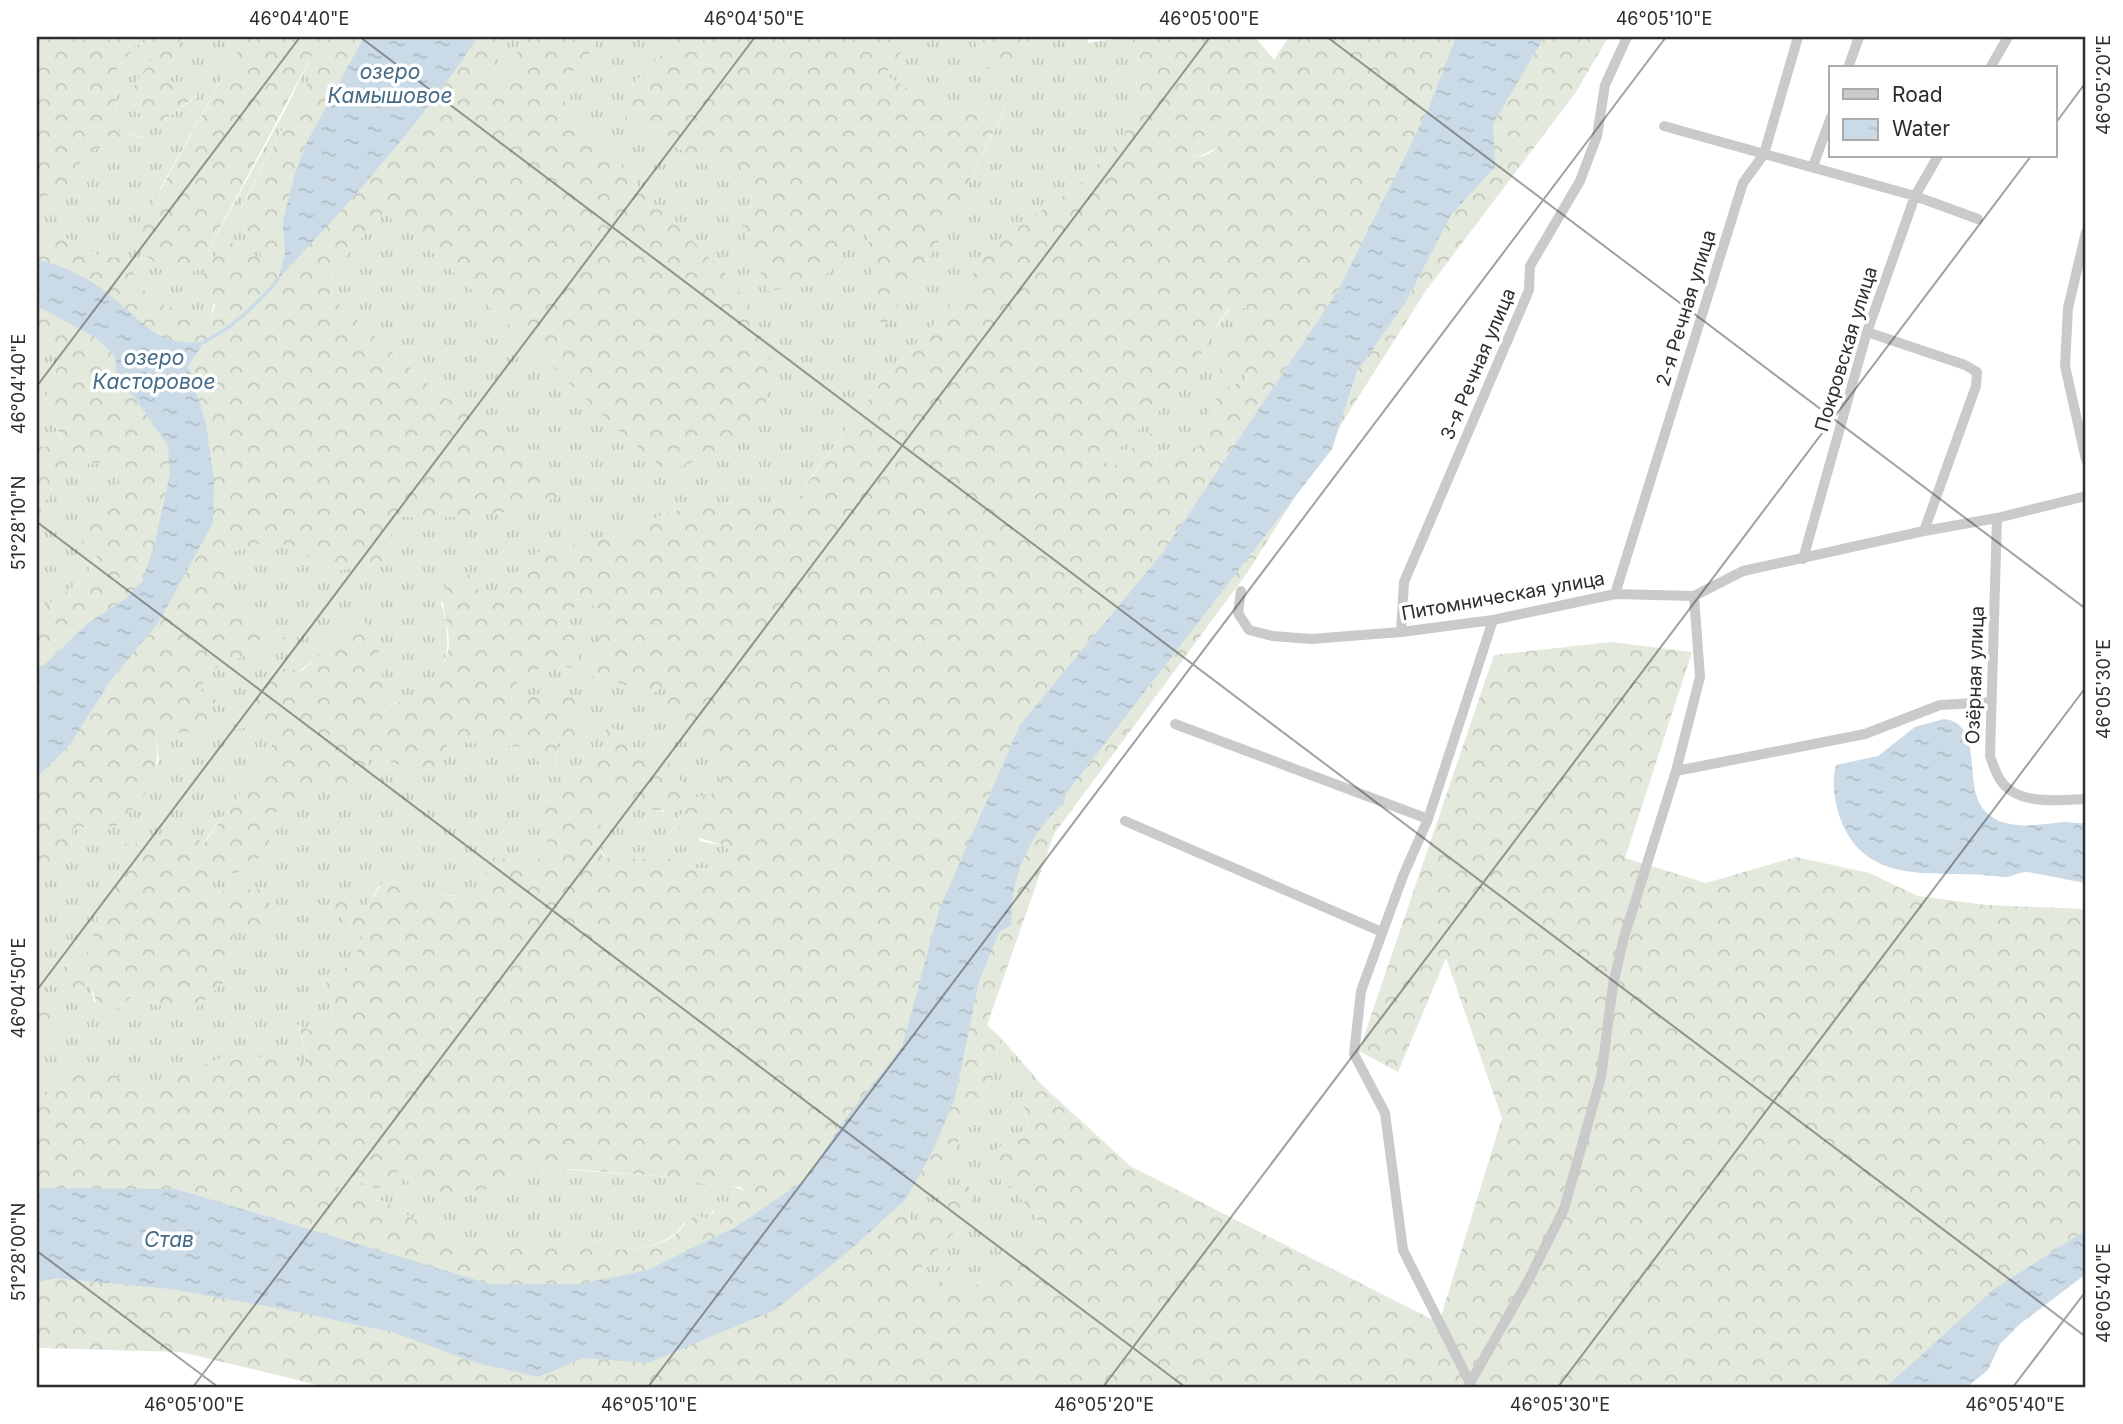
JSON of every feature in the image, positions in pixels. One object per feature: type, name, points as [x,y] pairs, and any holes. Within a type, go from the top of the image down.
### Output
[{"type":"street","name":"3-я Речная улица","points":[[1401,632],[1404,582],[1529,290],[1530,266],[1580,181],[1598,136],[1605,85],[1627,37]]},
{"type":"street","name":"2-я Речная улица","points":[[1615,594],[1743,183],[1764,154],[1798,37]]},
{"type":"street","points":[[1849,66],[1859,37]]},
{"type":"street","points":[[1991,66],[2008,37]]},
{"type":"street","points":[[1813,166],[1829,122]]},
{"type":"street","points":[[1664,126],[1813,166],[1914,196],[1978,219]]},
{"type":"street","name":"Покровская улица","points":[[1803,559],[1867,332],[1914,196],[1937,158]]},
{"type":"street","points":[[2085,240],[2068,308],[2065,366],[2086,460]]},
{"type":"street","points":[[1867,332],[1965,365],[1977,372],[1976,386],[1924,531]]},
{"type":"street","name":"Питомническая улица","points":[[1241,591],[1238,613],[1249,630],[1272,636],[1311,639],[1401,632],[1493,620],[1615,594],[1694,596],[1743,571],[1924,531],[1997,518],[2086,496]]},
{"type":"street","name":"Озёрная улица","points":[[1997,518],[1990,756],[2001,781],[2014,794],[2042,799],[2086,799]]},
{"type":"street","points":[[1471,1385],[1528,1281],[1563,1209],[1601,1077],[1613,985],[1624,937],[1676,771],[1700,677],[1694,596]]},
{"type":"street","points":[[1471,1385],[1403,1250],[1385,1113],[1354,1054],[1361,991],[1428,819],[1493,620]]},
{"type":"street","points":[[1676,771],[1866,734],[1940,705],[1992,702]]},
{"type":"street","points":[[1175,724],[1428,819]]},
{"type":"street","points":[[1125,821],[1382,932]]},
{"type":"green space","points":[[37,37],[184,37],[155,85],[180,81],[198,95],[160,123],[134,111],[132,89],[156,53],[137,44],[117,68],[116,130],[145,139],[123,150],[98,148],[81,156],[78,188],[40,197],[37,181]]},
{"type":"green space","points":[[184,37],[245,37],[160,189],[197,271],[284,112],[320,39],[322,54],[241,207],[244,232],[260,248],[262,260],[226,241],[210,322],[164,305],[138,286],[128,259],[98,256],[83,244],[37,230],[37,181],[39,180],[40,196],[81,156],[98,148],[123,150],[144,138],[116,130],[117,68],[137,43],[157,53],[132,89],[160,123],[198,96],[155,85]]},
{"type":"green space","points":[[245,37],[505,37],[489,77],[507,73],[517,55],[522,37],[599,37],[584,62],[561,81],[560,93],[565,103],[644,193],[733,281],[770,352],[765,412],[726,449],[667,472],[617,429],[420,240],[384,213],[333,269],[331,297],[432,387],[503,438],[560,496],[515,511],[457,517],[398,517],[381,562],[336,571],[275,540],[226,554],[225,585],[250,627],[287,638],[213,669],[198,689],[216,700],[203,730],[156,735],[154,776],[136,805],[116,826],[72,828],[71,859],[37,868],[37,622],[46,606],[85,578],[97,557],[81,541],[84,515],[119,483],[114,464],[79,463],[53,485],[37,520],[37,445],[43,447],[65,443],[43,403],[55,378],[58,358],[37,347],[37,230],[83,244],[99,256],[129,259],[138,286],[164,305],[210,321],[215,305],[201,293],[203,274],[226,240],[262,259],[260,248],[244,232],[241,208],[322,54],[320,40],[197,271],[169,273],[144,254],[141,225]]},
{"type":"green space","points":[[505,37],[522,37],[517,55],[507,73],[488,77]]},
{"type":"green space","points":[[599,37],[668,37],[671,45],[632,85],[690,155],[739,162],[756,193],[742,226],[865,217],[882,329],[942,237],[1006,107],[933,105],[884,74],[912,37],[973,37],[987,69],[1027,62],[1030,37],[1087,37],[1088,43],[1126,37],[1139,62],[1133,116],[1124,135],[1077,187],[992,245],[975,268],[966,289],[882,381],[805,485],[817,492],[764,506],[706,502],[663,515],[621,535],[539,552],[485,612],[441,602],[447,640],[442,669],[422,690],[386,707],[377,638],[335,630],[319,656],[253,706],[234,729],[275,721],[272,752],[203,843],[185,833],[146,843],[123,844],[119,880],[98,917],[88,956],[61,992],[91,985],[94,1002],[119,1008],[133,995],[156,1005],[223,983],[233,935],[268,888],[214,892],[198,880],[269,816],[307,794],[345,791],[370,756],[410,768],[446,742],[472,740],[522,747],[556,777],[557,742],[583,746],[566,687],[511,702],[518,679],[547,664],[578,668],[578,648],[568,619],[578,599],[609,612],[594,651],[590,675],[634,688],[648,696],[671,680],[685,737],[709,752],[724,776],[711,794],[699,841],[726,846],[734,857],[716,869],[695,868],[673,859],[605,858],[595,837],[605,817],[624,802],[663,812],[691,792],[673,772],[667,756],[642,759],[628,739],[604,722],[608,743],[595,762],[584,766],[573,783],[544,804],[550,846],[535,863],[490,857],[489,879],[481,888],[470,893],[438,895],[379,886],[367,907],[327,905],[363,938],[352,962],[324,985],[335,1029],[319,1035],[298,1025],[309,1064],[282,1057],[200,1068],[175,1076],[158,1088],[125,1085],[112,1072],[100,1067],[69,1069],[37,1106],[37,1040],[54,1034],[37,999],[37,868],[71,859],[72,828],[116,826],[159,762],[156,735],[213,669],[286,638],[250,627],[225,585],[225,554],[275,540],[336,571],[381,562],[397,517],[457,517],[515,511],[559,496],[503,438],[432,387],[331,297],[333,269],[384,213],[420,240],[617,429],[668,472],[644,193],[565,104],[560,93],[561,81],[584,62]]},
{"type":"green space","points":[[668,37],[912,37],[885,74],[933,105],[1006,106],[942,237],[882,330],[865,218],[822,283],[768,291],[742,226],[756,193],[739,163],[690,155],[625,119],[632,85],[671,45]]},
{"type":"green space","points":[[973,37],[1030,37],[1027,62],[987,69]]},
{"type":"green space","points":[[1126,37],[1255,37],[1274,60],[1289,37],[1608,37],[1576,92],[1425,292],[1247,573],[1054,834],[987,1025],[1001,1038],[990,1080],[968,1113],[949,1169],[909,1200],[911,1232],[968,1176],[972,1214],[912,1277],[933,1291],[950,1266],[967,1290],[1029,1253],[1040,1223],[1016,1192],[1002,1183],[994,1151],[1029,1127],[1022,1100],[1041,1084],[1130,1166],[1439,1323],[1502,1118],[1446,958],[1398,1072],[1359,1051],[1494,655],[1611,642],[1692,652],[1625,858],[1706,883],[1796,857],[1869,873],[1918,896],[1986,905],[2086,909],[2086,1229],[1910,1387],[326,1387],[181,1352],[37,1348],[37,1106],[69,1069],[100,1067],[112,1072],[125,1085],[158,1088],[175,1076],[224,1057],[282,1057],[309,1063],[298,1024],[319,1035],[334,1029],[331,1005],[324,985],[352,962],[363,938],[327,905],[341,895],[367,907],[396,861],[416,891],[446,895],[464,894],[481,886],[489,878],[479,864],[491,857],[535,863],[550,846],[539,828],[544,804],[573,783],[584,766],[595,761],[608,743],[604,721],[628,739],[642,759],[667,756],[673,772],[691,792],[683,801],[668,810],[653,810],[624,802],[605,817],[595,837],[604,858],[673,859],[695,868],[716,869],[733,857],[726,846],[679,832],[679,816],[697,797],[711,794],[723,776],[709,752],[685,737],[665,701],[671,681],[648,697],[634,688],[590,675],[592,658],[608,612],[578,599],[568,619],[578,648],[579,669],[547,664],[518,679],[511,701],[566,686],[579,715],[583,747],[557,743],[556,778],[522,747],[448,741],[440,770],[410,768],[370,756],[363,783],[345,791],[307,794],[269,816],[269,850],[243,871],[198,880],[214,892],[268,888],[272,921],[233,935],[223,983],[193,1011],[156,1005],[133,995],[119,1008],[100,1015],[91,985],[60,992],[58,970],[88,956],[98,917],[119,880],[123,844],[146,843],[185,833],[204,843],[271,752],[275,722],[233,730],[279,668],[301,671],[319,656],[335,630],[362,618],[377,638],[387,707],[422,689],[440,670],[446,659],[449,646],[443,603],[446,584],[472,573],[485,611],[538,552],[621,535],[663,515],[706,502],[764,506],[816,492],[805,486],[882,381],[966,289],[975,268],[992,244],[1077,187],[1124,135],[1133,116],[1139,62]],"holes":[[[1236,118],[1229,133],[1215,150],[1193,158],[1196,143],[1216,130],[1216,119]],[[1247,307],[1258,316],[1238,334],[1233,350],[1217,360],[1223,380],[1244,362],[1246,379],[1220,391],[1209,413],[1204,445],[1180,452],[1174,463],[1156,470],[1157,437],[1148,432],[1108,473],[1103,464],[1190,381],[1209,338],[1228,309]],[[531,1168],[554,1181],[568,1169],[683,1178],[703,1184],[740,1187],[749,1194],[733,1206],[720,1200],[709,1219],[696,1215],[674,1236],[651,1246],[620,1250],[614,1240],[551,1242],[511,1249],[455,1244],[386,1202],[363,1198],[339,1187],[329,1176],[352,1179],[378,1189],[397,1172],[419,1189],[445,1193],[486,1189],[525,1180]]]},
{"type":"green space","points":[[1236,118],[1226,144],[1193,159],[1196,143],[1216,130],[1216,119]]},
{"type":"green space","points":[[1247,307],[1259,316],[1238,334],[1233,350],[1245,361],[1246,380],[1209,413],[1204,445],[1180,452],[1174,463],[1156,471],[1157,437],[1108,474],[1103,464],[1190,381],[1209,338],[1229,309]]},
{"type":"green space","points":[[37,347],[58,358],[55,378],[43,403],[65,444],[43,447],[37,445]]},
{"type":"green space","points":[[79,463],[114,464],[119,483],[97,556],[85,578],[46,606],[37,622],[37,520],[53,485]]},
{"type":"green space","points":[[37,999],[39,1004],[67,1015],[54,1034],[37,1040]]},
{"type":"green space","points":[[1001,1038],[1041,1084],[1022,1101],[1029,1127],[994,1151],[1002,1183],[1016,1192],[1040,1223],[1029,1253],[967,1290],[951,1267],[933,1292],[912,1277],[972,1214],[968,1177],[911,1233],[909,1200],[949,1169],[968,1113],[990,1080]]},
{"type":"green space","points":[[531,1167],[683,1178],[727,1185],[749,1194],[733,1206],[713,1210],[709,1220],[684,1223],[672,1236],[646,1247],[620,1250],[614,1240],[551,1242],[511,1249],[455,1244],[386,1202],[363,1198],[339,1187],[329,1176],[352,1179],[378,1189],[397,1172],[416,1188]]},
{"type":"water","name":"озеро Камышовое","points":[[364,37],[478,37],[432,101],[383,162],[278,279],[285,254],[283,221],[295,173],[308,140]]},
{"type":"water","name":"Став","points":[[1456,37],[1544,37],[1493,124],[1495,167],[1451,215],[1406,302],[1357,371],[1332,449],[1065,795],[1064,804],[1041,828],[1032,842],[1013,892],[1012,925],[1000,931],[979,981],[955,1098],[934,1148],[906,1199],[849,1251],[775,1310],[648,1363],[584,1358],[538,1377],[474,1362],[392,1332],[277,1308],[170,1289],[56,1278],[37,1282],[39,1188],[176,1189],[490,1284],[580,1284],[648,1270],[737,1226],[805,1180],[846,1118],[902,1047],[939,910],[1020,725],[1164,551],[1339,289],[1428,110]]},
{"type":"water","name":"озеро Касторовое","points":[[37,260],[82,276],[160,335],[173,340],[204,342],[188,366],[206,423],[214,480],[213,523],[158,623],[111,680],[69,746],[37,777],[37,672],[88,623],[125,599],[142,582],[155,542],[170,474],[168,446],[135,398],[118,381],[114,355],[95,337],[37,306]]},
{"type":"water","points":[[1944,719],[1957,724],[1965,733],[1979,803],[1995,819],[2014,825],[2086,823],[2086,883],[2028,872],[2006,877],[1911,872],[1890,867],[1871,858],[1855,844],[1837,809],[1834,794],[1836,765],[1878,756],[1915,727]]},
{"type":"water","points":[[2086,1230],[2086,1274],[2020,1324],[2000,1344],[1988,1370],[1967,1387],[1886,1387],[1994,1289]]},
{"type":"waterway","points":[[204,342],[244,315],[278,279]]}]
